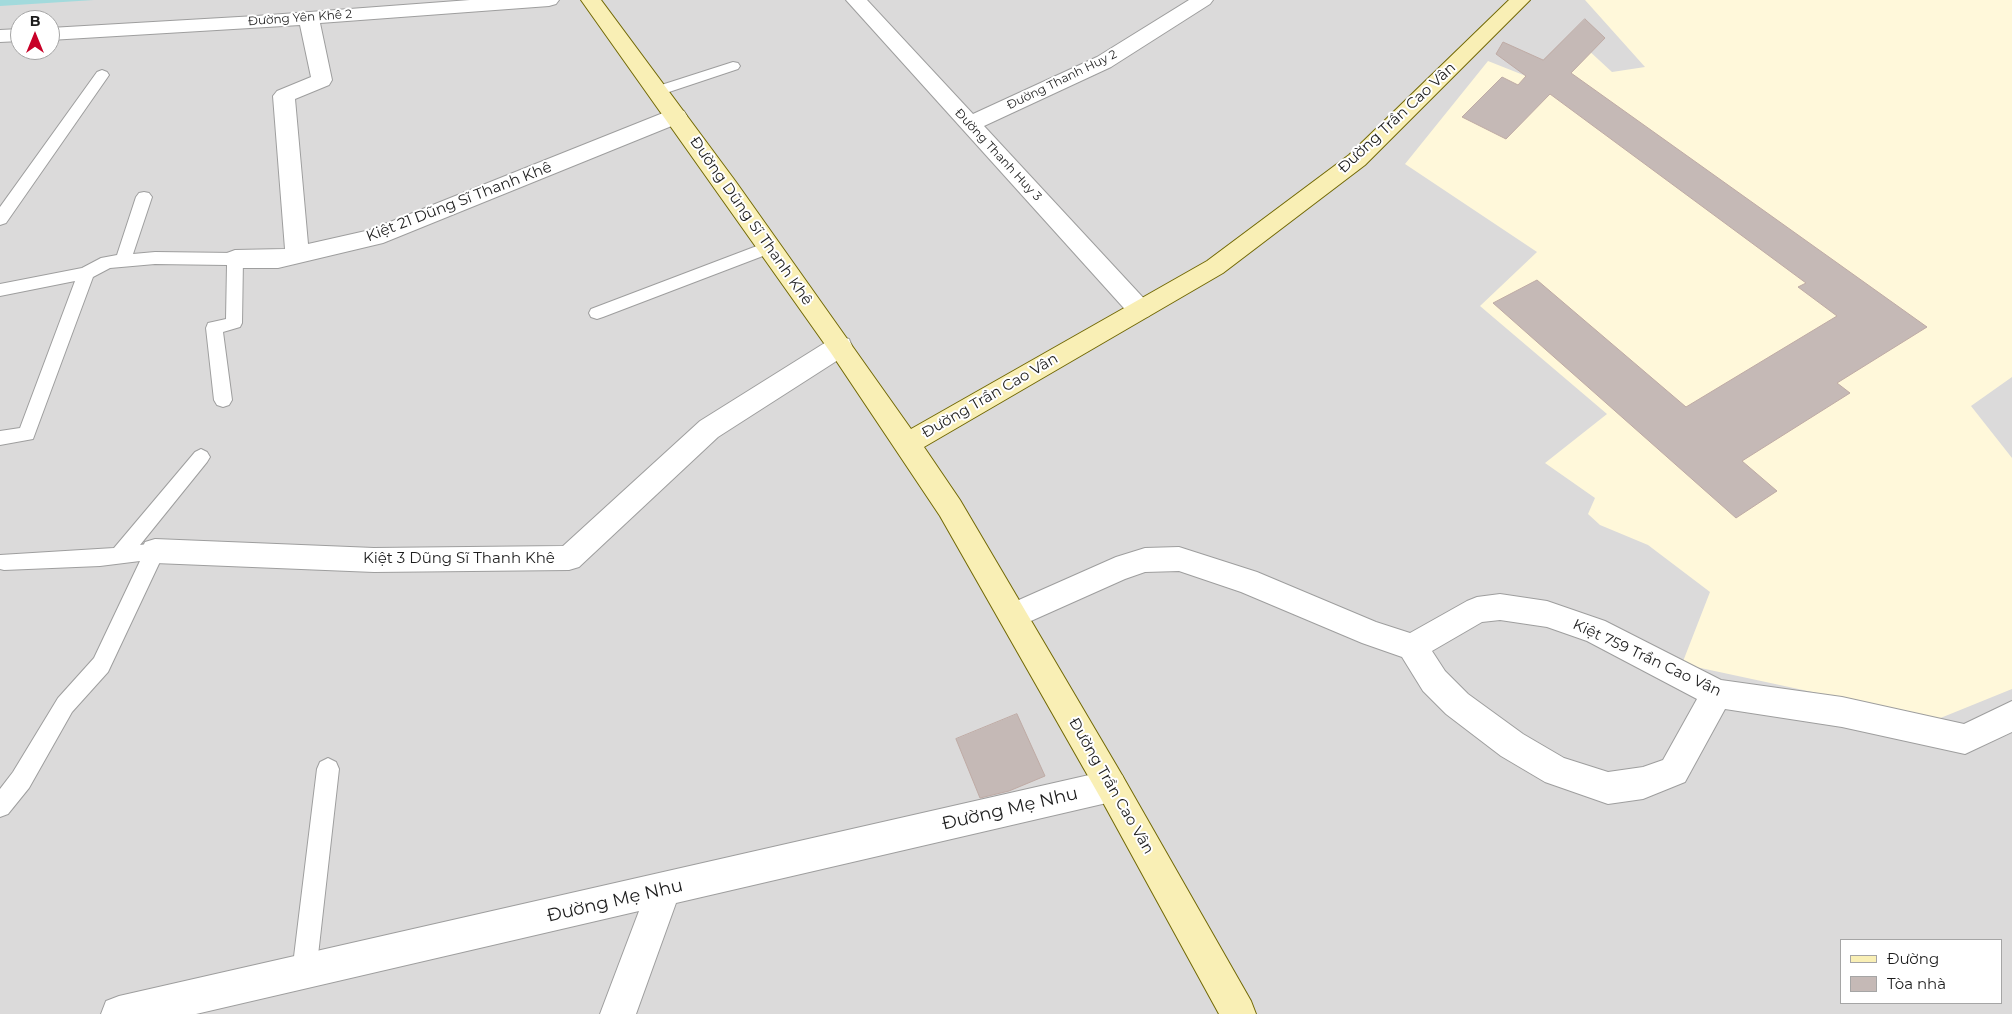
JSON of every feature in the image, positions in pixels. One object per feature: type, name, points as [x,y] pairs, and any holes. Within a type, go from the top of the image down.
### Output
[{"type":"main road","name":"Đường Dũng Sĩ Thanh Khê","points":[[591,0],[770,247],[907,444]]},
{"type":"main road","name":"Đường Trần Cao Vân","points":[[1238,1014],[1111,786],[1013,616],[950,508],[907,444],[1216,267],[1357,160],[1520,0]]},
{"type":"street","name":"Đường Yên Khê 2","points":[[60,33],[309,18],[550,0]]},
{"type":"street","name":"Đường Thanh Huy 3","points":[[856,0],[1140,310]]},
{"type":"street","name":"Đường Thanh Huy 2","points":[[970,124],[1104,62],[1203,0]]},
{"type":"street","points":[[297,255],[284,96],[322,80],[309,18]]},
{"type":"street","name":"Kiệt 21 Dũng Sĩ Thanh Khê","points":[[235,259],[278,259],[375,237],[676,116]]},
{"type":"street","name":"Kiệt 3 Dũng Sĩ Thanh Khê","points":[[155,551],[374,560],[569,558],[709,429],[840,346]]},
{"type":"street","points":[[1013,616],[1138,562],[1179,559],[1248,581],[1372,634],[1412,648],[1434,681],[1457,704],[1512,745],[1556,771],[1608,788],[1643,783],[1674,771],[1717,694]]},
{"type":"street","name":"Kiệt 759 Trần Cao Vân","points":[[1412,648],[1477,610],[1500,607],[1546,614],[1595,630],[1717,694],[1842,712],[1965,740],[2012,716]]},
{"type":"street","name":"Đường Mẹ Nhu","points":[[119,1014],[1111,786]]},
{"type":"street","points":[[618,1014],[664,890]]},
{"type":"lane","points":[[658,91],[733,66]]},
{"type":"lane","points":[[0,219],[102,76]]},
{"type":"lane","points":[[123,261],[144,197]]},
{"type":"lane","points":[[597,312],[770,247]]},
{"type":"lane","name":"Kiệt 21 Dũng Sĩ Thanh Khê","points":[[0,290],[86,273],[106,262],[155,258],[235,259]]},
{"type":"lane","points":[[223,400],[214,328],[234,322],[235,259]]},
{"type":"lane","points":[[0,438],[27,434],[86,273]]},
{"type":"lane","points":[[119,556],[201,457]]},
{"type":"lane","points":[[4,562],[119,556],[155,551]]},
{"type":"lane","points":[[0,806],[21,780],[65,705],[101,665],[155,551]]},
{"type":"lane","points":[[304,972],[328,769]]},
{"type":"shaded area","points":[[1585,0],[2012,0],[2012,377],[1971,406],[2012,458],[2012,689],[1938,719],[1682,664],[1710,592],[1648,545],[1600,525],[1588,514],[1595,498],[1545,463],[1607,414],[1480,306],[1537,252],[1405,164],[1488,61],[1541,82],[1586,48],[1612,72],[1645,67]]},
{"type":"shaded area","points":[[2012,0],[2012,1014],[0,1014],[0,1]]},
{"type":"water","points":[[0,0],[94,0],[0,6]]},
{"type":"building","points":[[1585,19],[1605,38],[1571,73],[1927,327],[1837,383],[1850,393],[1742,461],[1777,491],[1736,518],[1493,303],[1537,280],[1686,407],[1837,316],[1798,287],[1806,283],[1550,94],[1506,139],[1462,117],[1502,77],[1518,85],[1526,76],[1496,54],[1503,42],[1543,60]]},
{"type":"building","points":[[1017,714],[1045,776],[1009,791],[980,798],[956,739]]}]
